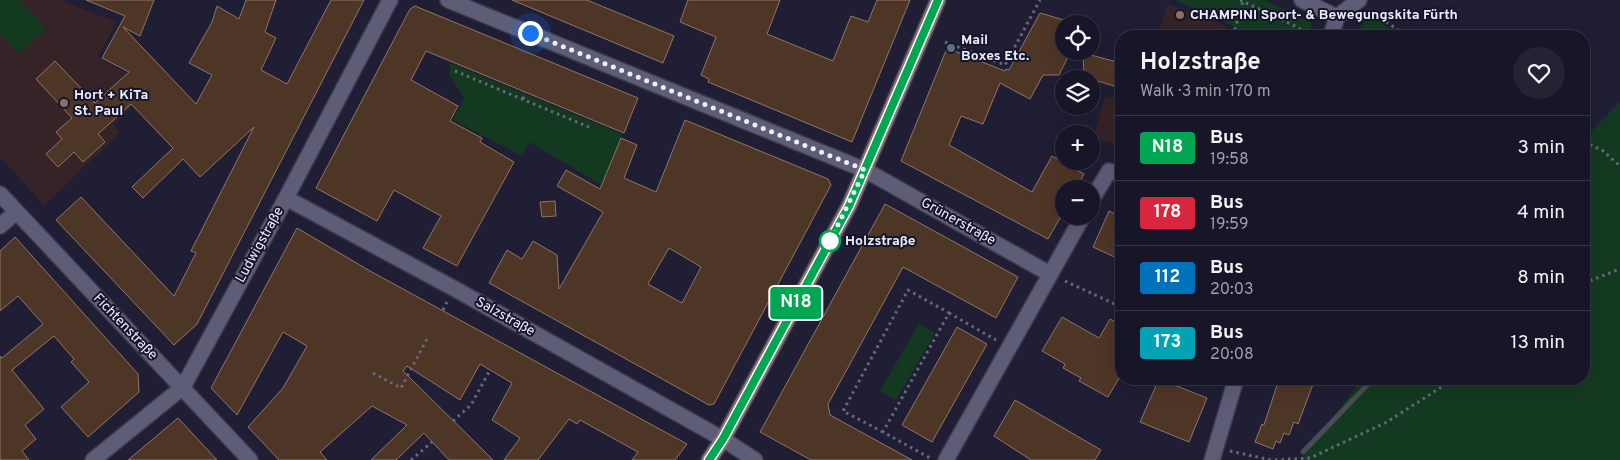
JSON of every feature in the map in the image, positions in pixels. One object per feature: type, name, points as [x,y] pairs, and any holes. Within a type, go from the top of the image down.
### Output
[{"type":"main road","points":[[709,460],[723,439],[849,206],[938,0]]},
{"type":"street","name":"Ludwigstraße","points":[[93,460],[183,387],[286,198],[390,0]]},
{"type":"street","points":[[448,0],[865,170]]},
{"type":"street","points":[[1302,0],[1337,17]]},
{"type":"street","points":[[1334,30],[1337,17],[1358,0]]},
{"type":"street","name":"Grünerstraße","points":[[865,170],[1050,274]]},
{"type":"street","points":[[1100,186],[1109,171],[1115,172]]},
{"type":"street","name":"Fichtenstraße","points":[[0,194],[250,460]]},
{"type":"street","name":"Salzstraße","points":[[286,198],[455,289],[723,439],[755,460]]},
{"type":"street","points":[[0,226],[16,212]]},
{"type":"street","points":[[940,456],[1010,347],[1078,225]]},
{"type":"street","points":[[1215,454],[1234,385]]},
{"type":"path","points":[[945,42],[1005,65],[1040,0]]},
{"type":"path","points":[[1234,30],[1242,0],[1301,30]]},
{"type":"path","points":[[1358,0],[1398,30]]},
{"type":"path","points":[[455,71],[589,127]]},
{"type":"path","points":[[522,99],[525,92]]},
{"type":"path","points":[[1590,145],[1602,150],[1620,166]]},
{"type":"path","points":[[1590,281],[1620,269]]},
{"type":"path","points":[[1050,274],[1115,304]]},
{"type":"path","points":[[940,456],[930,458],[843,411],[908,290],[992,338]]},
{"type":"path","points":[[883,432],[949,313]]},
{"type":"path","points":[[373,373],[400,388],[427,339]]},
{"type":"path","points":[[454,421],[471,405],[490,370]]},
{"type":"path","points":[[1215,454],[1241,455],[1273,460],[1310,458],[1387,422],[1445,385]]},
{"type":"path","points":[[411,460],[432,442]]},
{"type":"shaded area","name":"Hort + KiTa St. Paul","points":[[0,0],[60,0],[116,22],[98,57],[140,81],[126,98],[131,108],[113,125],[120,133],[44,205],[0,157]]},
{"type":"shaded area","name":"CHAMPINI Sport- & Bewegungskita Fürth","points":[[1168,4],[1226,26],[1224,30],[1159,30]]},
{"type":"shaded area","points":[[1105,96],[1115,99],[1115,144],[1100,140],[1100,125],[1097,125]]},
{"type":"green space","points":[[0,0],[20,0],[46,29],[18,54],[0,34]]},
{"type":"green space","points":[[1175,0],[1265,0],[1311,22],[1311,30],[1242,30]]},
{"type":"green space","points":[[1368,14],[1392,30],[1359,30]]},
{"type":"green space","points":[[450,63],[622,134],[601,185],[530,142],[522,156],[453,120],[464,98],[450,76]]},
{"type":"green space","points":[[1620,102],[1620,460],[1301,460],[1357,385],[1590,385],[1590,133]]},
{"type":"green space","points":[[919,324],[935,333],[896,400],[880,391]]},
{"type":"building","points":[[86,0],[154,0],[140,36],[123,27],[196,104],[212,75],[189,63],[212,22],[217,6],[239,19],[246,0],[276,0],[265,32],[276,38],[261,70],[287,84],[331,0],[364,0],[197,324],[174,345],[56,220],[81,197],[174,296],[196,253],[191,251],[254,127],[200,177],[183,159],[143,198],[132,187],[173,148],[131,104],[98,134],[105,142],[83,162],[74,152],[58,167],[46,154],[62,139],[56,132],[72,118],[36,79],[55,61],[95,103],[129,72],[102,58],[125,16]]},
{"type":"building","points":[[512,0],[587,0],[674,36],[663,63]]},
{"type":"building","points":[[688,0],[780,0],[767,34],[833,61],[851,16],[868,22],[877,0],[910,0],[852,142],[708,82],[709,79],[701,75],[716,37],[680,22]]},
{"type":"building","points":[[415,6],[638,98],[624,133],[426,51],[411,80],[458,106],[450,121],[482,138],[480,142],[514,162],[457,266],[423,248],[441,216],[394,190],[377,221],[316,188],[410,9]]},
{"type":"building","points":[[1040,13],[1055,17],[1055,60],[1066,60],[1062,70],[1055,70],[1055,75],[1043,75],[1030,99],[1000,83],[983,124],[961,116],[949,145],[1032,192],[1052,156],[1055,158],[1055,170],[1077,170],[1084,174],[1081,180],[1055,180],[1056,225],[1048,239],[901,161],[947,48],[1005,71],[1006,69],[1009,70]]},
{"type":"building","points":[[1100,57],[1115,61],[1115,86],[1100,82],[1100,70],[1084,70],[1083,60],[1100,60]]},
{"type":"building","points":[[685,120],[828,179],[831,185],[714,404],[709,405],[489,283],[507,250],[522,259],[533,241],[557,255],[559,289],[603,212],[557,186],[566,170],[600,189],[621,138],[637,145],[624,178],[656,192]],"holes":[[[669,248],[701,267],[682,303],[648,284]]]},
{"type":"building","points":[[555,201],[556,216],[542,217],[540,202]]},
{"type":"building","points":[[885,204],[1018,277],[996,318],[903,267],[828,404],[830,415],[912,460],[811,460],[760,432]]},
{"type":"building","points":[[1109,211],[1115,214],[1115,257],[1093,247]]},
{"type":"building","points":[[297,228],[370,271],[687,444],[675,460],[632,460],[638,452],[580,420],[577,424],[569,419],[538,460],[504,460],[520,438],[492,420],[512,383],[480,364],[460,400],[407,366],[403,371],[493,460],[449,460],[424,433],[396,460],[371,460],[407,425],[372,406],[320,452],[327,460],[279,460],[248,427],[283,388],[307,346],[283,332],[237,415],[211,388]]},
{"type":"building","points":[[15,237],[138,374],[139,392],[88,437],[61,407],[89,382],[71,362],[74,359],[54,336],[12,370],[44,409],[25,425],[36,439],[22,451],[29,460],[0,460],[0,356],[2,358],[43,324],[18,296],[0,311],[0,251]]},
{"type":"building","points":[[1062,317],[1099,338],[1110,319],[1115,322],[1115,385],[1108,397],[1079,381],[1081,378],[1063,368],[1065,364],[1042,351]]},
{"type":"building","points":[[957,327],[987,344],[932,442],[902,425]]},
{"type":"building","points":[[1156,385],[1174,385],[1207,398],[1189,442],[1140,422]]},
{"type":"building","points":[[1277,385],[1313,385],[1298,424],[1294,422],[1289,435],[1284,433],[1280,443],[1276,441],[1273,449],[1255,442],[1262,424],[1264,425]]},
{"type":"building","points":[[1015,400],[1101,450],[1095,460],[1031,460],[994,436]]},
{"type":"building","points":[[178,418],[217,460],[128,460]]},
{"type":"waterway","points":[[1303,452],[1367,385]]},
{"type":"bus line","name":"N18","points":[[709,460],[723,439],[849,206],[938,0]]},
{"type":"place","name":"CHAMPINI Sport- & Bewegungskita Fürth","points":[[1180,15]]},
{"type":"place","name":"Mail Boxes Etc.","points":[[951,48]]},
{"type":"place","name":"Hort + KiTa St. Paul","points":[[64,103]]},
{"type":"place","name":"Holzstraße","points":[[830,241]]},
{"type":"route","points":[[530,33],[865,170],[849,206],[830,241]]}]
